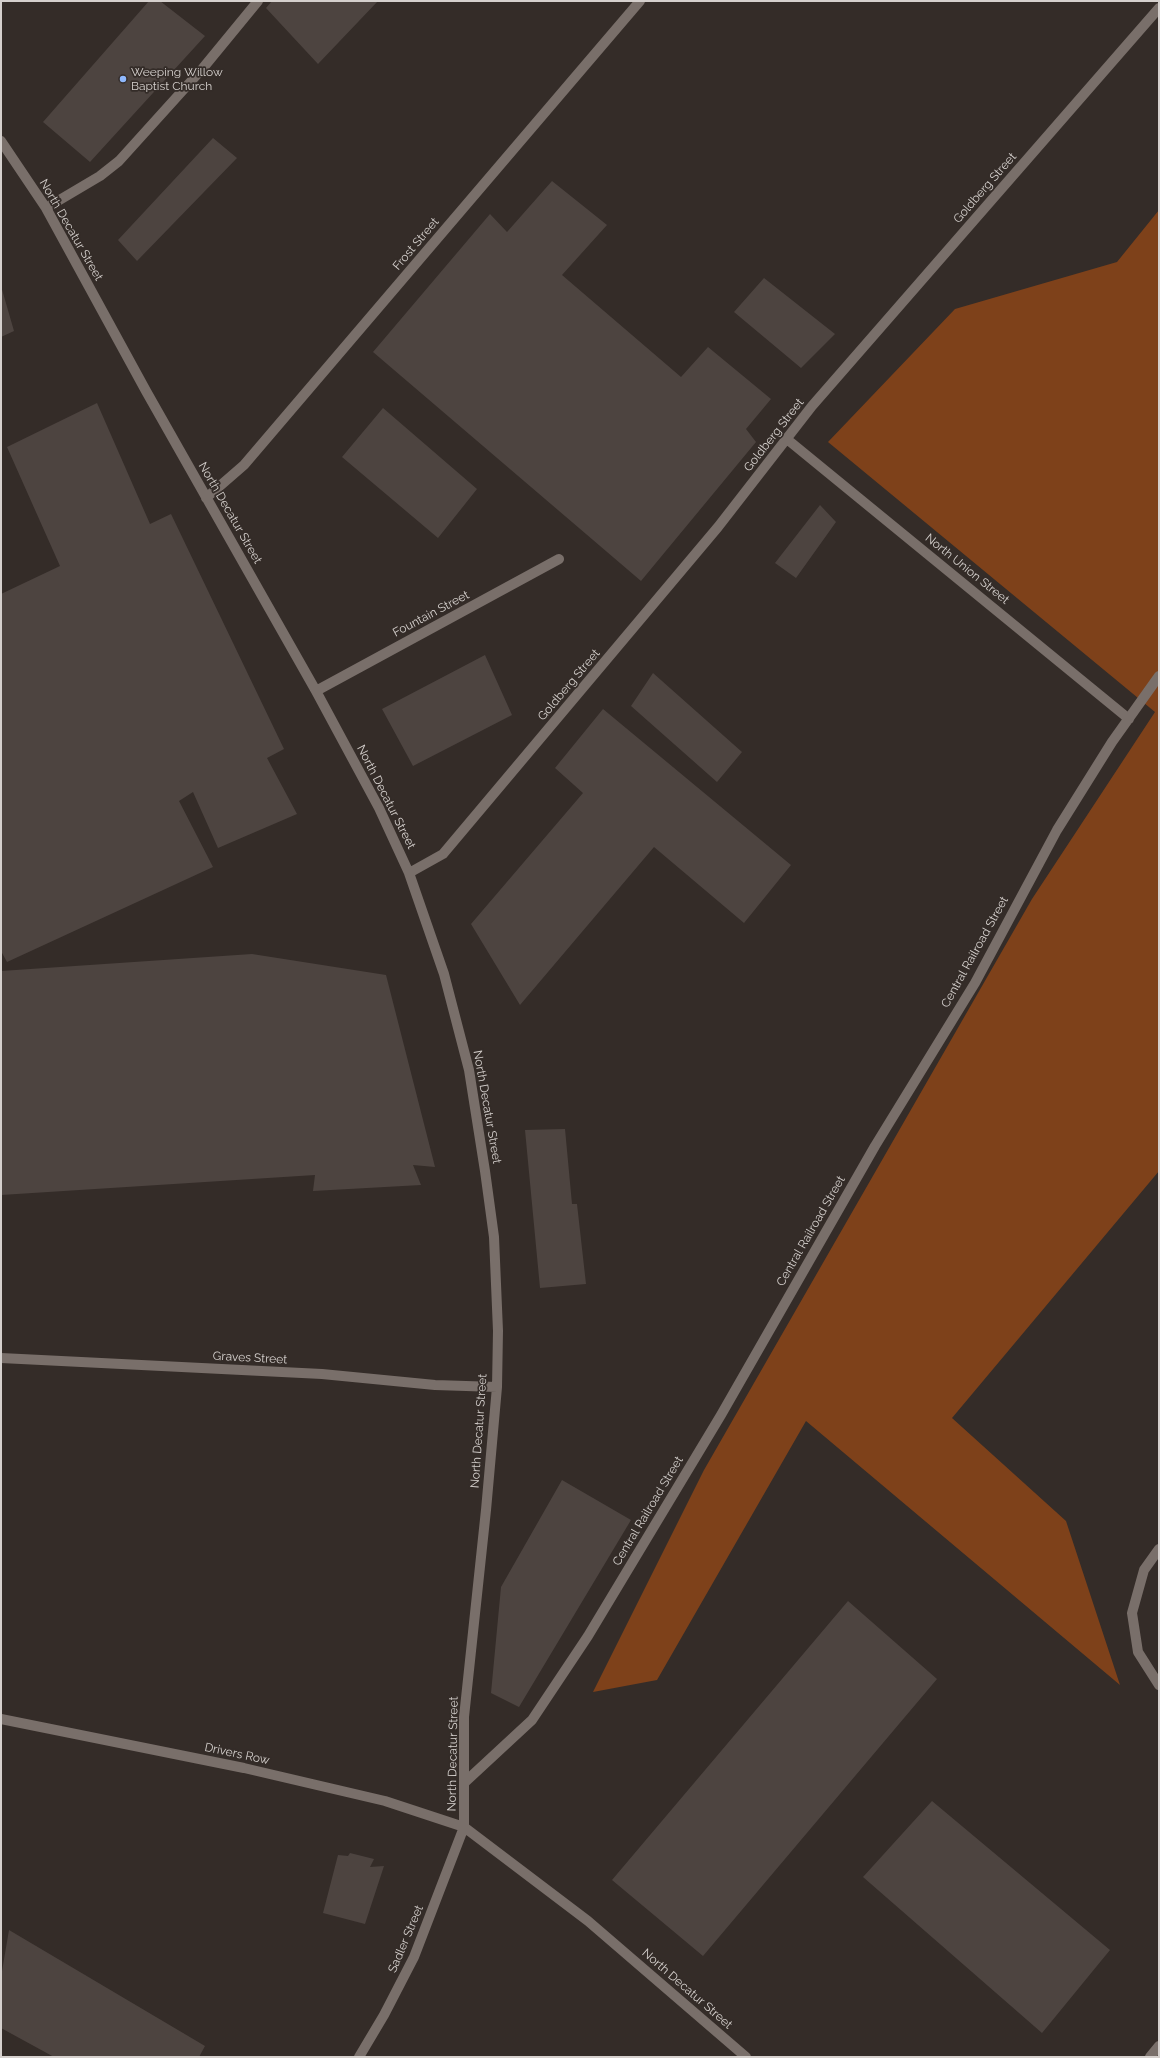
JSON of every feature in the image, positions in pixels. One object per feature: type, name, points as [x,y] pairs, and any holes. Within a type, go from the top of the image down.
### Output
[{"type":"street","points":[[46,208],[100,176],[118,161],[203,68],[258,1]]},
{"type":"street","name":"Frost Street","points":[[206,498],[244,465],[640,1]]},
{"type":"street","name":"Goldberg Street","points":[[409,873],[443,854],[718,527],[788,440],[812,406],[1159,8]]},
{"type":"street","name":"North Decatur Street","points":[[1,141],[46,208],[146,391],[316,691],[379,808],[409,873],[444,974],[469,1070],[494,1237],[498,1331],[496,1388],[486,1510],[464,1717],[464,1827],[588,1921],[746,2057]]},
{"type":"street","name":"North Union Street","points":[[788,440],[1129,719]]},
{"type":"street","name":"Fountain Street","points":[[316,691],[559,559]]},
{"type":"street","name":"Central Railroad Street","points":[[464,1783],[532,1720],[588,1636],[721,1414],[875,1146],[975,983],[1057,830],[1129,719],[1159,676]]},
{"type":"street","name":"Graves Street","points":[[1,1358],[322,1374],[436,1385],[496,1388]]},
{"type":"street","points":[[1159,1549],[1144,1570],[1132,1613],[1138,1652],[1159,1686]]},
{"type":"street","name":"Drivers Row","points":[[1,1719],[296,1780],[385,1801],[464,1827]]},
{"type":"street","name":"Sadler Street","points":[[360,2057],[414,1957],[464,1827]]},
{"type":"street","points":[[1150,2057],[1159,2046]]},
{"type":"shaded area","points":[[1159,210],[1159,1171],[952,1418],[1066,1521],[1120,1685],[806,1421],[657,1680],[593,1692],[704,1470],[1032,899],[1155,712],[828,442],[955,309],[1117,262]]},
{"type":"building","name":"Weeping Willow Baptist Church","points":[[149,1],[160,1],[205,36],[90,162],[43,122]]},
{"type":"building","points":[[272,1],[378,1],[318,64],[266,8]]},
{"type":"building","points":[[213,138],[237,158],[137,261],[118,240]]},
{"type":"building","points":[[552,181],[607,225],[562,275],[681,377],[708,347],[771,399],[746,429],[756,442],[641,581],[373,352],[490,214],[507,232]]},
{"type":"building","points":[[764,278],[835,334],[801,368],[734,312]]},
{"type":"building","points":[[1,286],[14,331],[1,337]]},
{"type":"building","points":[[97,403],[150,524],[171,514],[284,749],[267,758],[297,814],[218,848],[193,792],[179,801],[213,867],[7,962],[1,951],[1,594],[60,566],[7,447]]},
{"type":"building","points":[[383,408],[477,489],[438,538],[342,457]]},
{"type":"building","points":[[820,505],[836,522],[796,578],[775,563]]},
{"type":"building","points":[[485,655],[512,715],[413,766],[382,709]]},
{"type":"building","points":[[653,673],[742,752],[717,782],[631,706]]},
{"type":"building","points":[[603,709],[791,865],[744,923],[654,847],[520,1005],[471,924],[583,793],[555,768]]},
{"type":"building","points":[[252,954],[386,975],[435,1167],[413,1165],[421,1185],[313,1191],[315,1175],[1,1195],[1,971]]},
{"type":"building","points":[[565,1129],[572,1204],[577,1204],[586,1284],[540,1288],[525,1130]]},
{"type":"building","points":[[562,1480],[631,1520],[519,1707],[491,1693],[501,1587]]},
{"type":"building","points":[[848,1601],[937,1679],[703,1956],[612,1880]]},
{"type":"building","points":[[932,1801],[1110,1950],[1042,2033],[863,1877]]},
{"type":"building","points":[[350,1853],[374,1859],[370,1867],[384,1866],[365,1924],[323,1913],[338,1855],[348,1856]]},
{"type":"building","points":[[9,1930],[205,2046],[199,2057],[54,2057],[1,2028],[1,1977]]},
{"type":"place","name":"Weeping Willow Baptist Church","points":[[123,79]]}]
